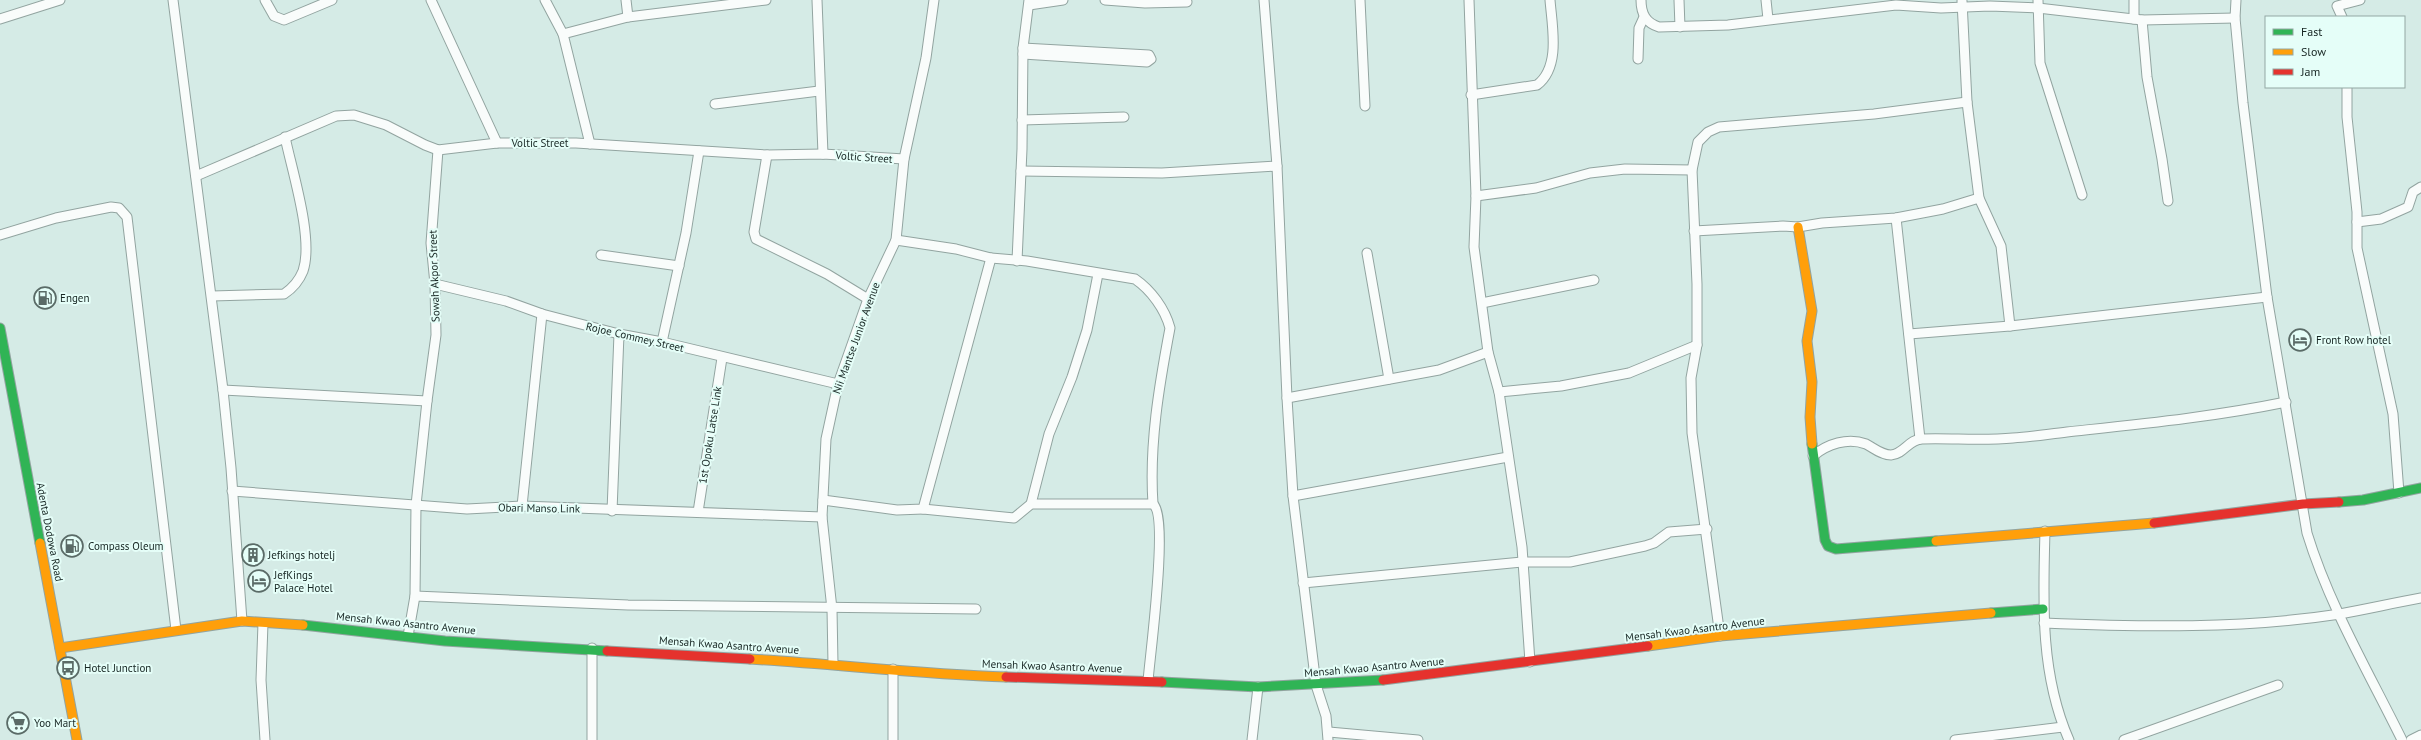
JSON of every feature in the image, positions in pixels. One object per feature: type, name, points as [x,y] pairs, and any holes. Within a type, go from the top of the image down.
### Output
[{"type":"street","points":[[0,19],[60,0]]},
{"type":"street","points":[[173,0],[223,390],[242,621]]},
{"type":"street","points":[[265,0],[274,16],[284,20],[332,0]]},
{"type":"street","points":[[431,0],[498,143]]},
{"type":"street","points":[[545,0],[563,34],[590,144]]},
{"type":"street","points":[[626,0],[628,17]]},
{"type":"street","points":[[563,34],[628,17],[766,0]]},
{"type":"street","points":[[817,0],[819,91],[823,154]]},
{"type":"street","name":"Nii Mantse Junior Avenue","points":[[834,664],[832,608],[822,517],[826,438],[838,384],[868,299],[896,240],[904,159],[926,58],[934,0]]},
{"type":"street","points":[[1017,261],[1021,171],[1023,51],[1029,2],[1063,0]]},
{"type":"street","points":[[1105,0],[1145,3],[1187,2]]},
{"type":"street","points":[[1264,0],[1278,166],[1287,398],[1293,496],[1316,685],[1326,716],[1329,736],[1418,740]]},
{"type":"street","points":[[1360,0],[1365,106]]},
{"type":"street","points":[[1469,0],[1471,95],[1476,196],[1474,247],[1488,352],[1499,392],[1522,546],[1530,662]]},
{"type":"street","points":[[1471,95],[1537,85],[1543,81],[1551,61],[1553,41],[1550,0]]},
{"type":"street","points":[[1638,59],[1639,28],[1644,17],[1641,0]]},
{"type":"street","points":[[1679,0],[1680,27]]},
{"type":"street","points":[[1766,0],[1768,19]]},
{"type":"street","points":[[2134,0],[2162,159],[2168,202]]},
{"type":"street","points":[[2236,0],[2235,18],[2267,297],[2303,504],[2315,557],[2340,614],[2402,740]]},
{"type":"street","points":[[2342,16],[2337,6],[2360,0]]},
{"type":"street","points":[[1644,17],[1652,24],[1659,27],[1728,25],[1865,4],[1941,8],[1962,3],[2038,4],[2138,19],[2235,18]]},
{"type":"street","points":[[1962,3],[1968,102],[1979,198],[2001,246],[2010,326]]},
{"type":"street","points":[[2038,4],[2040,63],[2082,195]]},
{"type":"street","points":[[1023,51],[1070,56],[1102,57]]},
{"type":"street","points":[[2346,88],[2347,117],[2357,222],[2357,248],[2393,414],[2399,493]]},
{"type":"street","points":[[715,104],[819,91]]},
{"type":"street","points":[[1720,636],[1707,529],[1692,433],[1691,378],[1697,345],[1697,284],[1692,170],[1698,142],[1708,132],[1719,126],[1874,114],[1968,102]]},
{"type":"street","name":"Voltic Street","points":[[196,176],[336,116],[354,115],[386,125],[425,146],[438,150],[498,143],[590,144],[767,155],[823,154],[904,159]]},
{"type":"street","points":[[1022,120],[1124,117]]},
{"type":"street","points":[[212,296],[284,294],[293,288],[299,280],[304,262],[305,229],[285,137]]},
{"type":"street","name":"Sowah Akpor Street","points":[[408,636],[415,596],[416,505],[427,401],[436,335],[435,284],[431,243],[438,150]]},
{"type":"street","points":[[662,342],[679,266],[698,151]]},
{"type":"street","points":[[767,155],[754,232],[756,238],[827,274],[868,299]]},
{"type":"street","points":[[1021,171],[1175,172],[1278,166]]},
{"type":"street","points":[[1476,196],[1536,188],[1590,173],[1624,169],[1692,170]]},
{"type":"street","points":[[2357,222],[2381,219],[2408,207],[2413,192],[2421,187]]},
{"type":"street","points":[[1694,231],[1783,226],[1798,228],[1822,223],[1896,218],[1943,208],[1979,198]]},
{"type":"street","points":[[0,235],[56,218],[110,207],[119,208],[127,217],[176,630]]},
{"type":"street","points":[[1896,218],[1920,439]]},
{"type":"street","points":[[1798,228],[1812,311],[1807,341],[1812,382],[1810,417],[1813,456],[1825,540],[1828,546],[1836,549],[2165,522],[2303,504],[2363,500],[2421,488]]},
{"type":"street","points":[[896,240],[956,249],[991,258],[1135,279],[1147,287],[1168,318],[1170,328],[1158,392],[1152,474],[1154,504],[1158,511],[1160,554],[1148,681]]},
{"type":"street","points":[[1367,253],[1389,379]]},
{"type":"street","points":[[601,255],[679,266]]},
{"type":"street","points":[[923,509],[991,258]]},
{"type":"street","points":[[1032,504],[1049,434],[1072,377],[1087,330],[1098,274]]},
{"type":"street","points":[[1482,303],[1594,280]]},
{"type":"street","name":"Rojoe Commey Street","points":[[435,284],[506,300],[542,314],[619,334],[662,342],[722,358],[838,384]]},
{"type":"street","points":[[1909,334],[2010,326],[2267,297]]},
{"type":"street","points":[[522,506],[542,314]]},
{"type":"street","name":"Adenta Dodowa Road","points":[[0,328],[77,740]]},
{"type":"street","points":[[612,511],[619,334]]},
{"type":"street","points":[[1499,392],[1561,386],[1629,373],[1697,345]]},
{"type":"street","points":[[1287,398],[1439,370],[1488,352]]},
{"type":"street","name":"1st Opoku Latse Link","points":[[698,512],[722,358]]},
{"type":"street","points":[[223,390],[427,401]]},
{"type":"street","points":[[1813,456],[1830,444],[1858,442],[1879,452],[1891,455],[1901,452],[1910,443],[1920,439],[1941,441],[2013,438],[2157,424],[2286,402]]},
{"type":"street","points":[[1293,496],[1508,457]]},
{"type":"street","name":"Obari Manso Link","points":[[232,491],[467,509],[522,506],[612,511],[698,512],[822,517]]},
{"type":"street","points":[[823,500],[897,510],[923,509],[1014,518],[1032,504],[1154,504]]},
{"type":"street","points":[[1303,583],[1522,562],[1570,562],[1654,543],[1669,532],[1707,529]]},
{"type":"street","points":[[2045,531],[2043,609],[2050,679],[2063,727],[2069,740]]},
{"type":"street","points":[[415,596],[628,605],[976,609]]},
{"type":"street","points":[[2044,623],[2170,626],[2249,622],[2340,614],[2421,598]]},
{"type":"street","name":"Mensah Kwao Asantro Avenue","points":[[60,648],[242,621],[318,626],[445,641],[592,648],[834,664],[948,675],[1148,681],[1258,687],[1316,685],[1411,678],[1720,636],[2043,609]]},
{"type":"street","points":[[263,623],[261,680],[265,740]]},
{"type":"street","points":[[592,648],[592,740]]},
{"type":"street","points":[[893,740],[894,669]]},
{"type":"street","points":[[2124,740],[2278,685]]},
{"type":"street","points":[[1252,740],[1258,687]]},
{"type":"street","points":[[1955,740],[2063,727]]},
{"type":"street","points":[[2411,740],[2421,735]]},
{"type":"traffic: fast","points":[[0,328],[40,543]]},
{"type":"traffic: fast","points":[[1812,444],[1825,540],[1828,546],[1836,549],[1936,541]]},
{"type":"traffic: fast","points":[[2339,502],[2363,500],[2421,488]]},
{"type":"traffic: fast","points":[[1991,613],[2043,609]]},
{"type":"traffic: fast","points":[[303,625],[445,641],[607,651]]},
{"type":"traffic: fast","points":[[1162,682],[1258,687],[1383,680]]},
{"type":"traffic: slow","points":[[1798,227],[1812,311],[1807,341],[1812,382],[1810,417],[1812,444]]},
{"type":"traffic: slow","points":[[1936,541],[2154,523]]},
{"type":"traffic: slow","points":[[40,543],[77,740]]},
{"type":"traffic: slow","points":[[1648,646],[1720,636],[1991,613]]},
{"type":"traffic: slow","points":[[60,648],[242,621],[303,625]]},
{"type":"traffic: slow","points":[[750,659],[942,674],[1006,677]]},
{"type":"traffic: jam","points":[[2154,523],[2303,504],[2339,502]]},
{"type":"traffic: jam","points":[[1383,680],[1648,646]]},
{"type":"traffic: jam","points":[[607,651],[750,659]]},
{"type":"traffic: jam","points":[[1006,677],[1162,682]]},
{"type":"place","name":"Engen","points":[[45,298]]},
{"type":"place","name":"Front Row hotel","points":[[2300,340]]},
{"type":"place","name":"Compass Oleum","points":[[72,546]]},
{"type":"place","name":"Jefkings hotelj","points":[[253,555]]},
{"type":"place","name":"JefKings Palace Hotel","points":[[259,581]]},
{"type":"place","name":"Hotel Junction","points":[[68,668]]},
{"type":"place","name":"Yoo Mart","points":[[18,723]]}]
